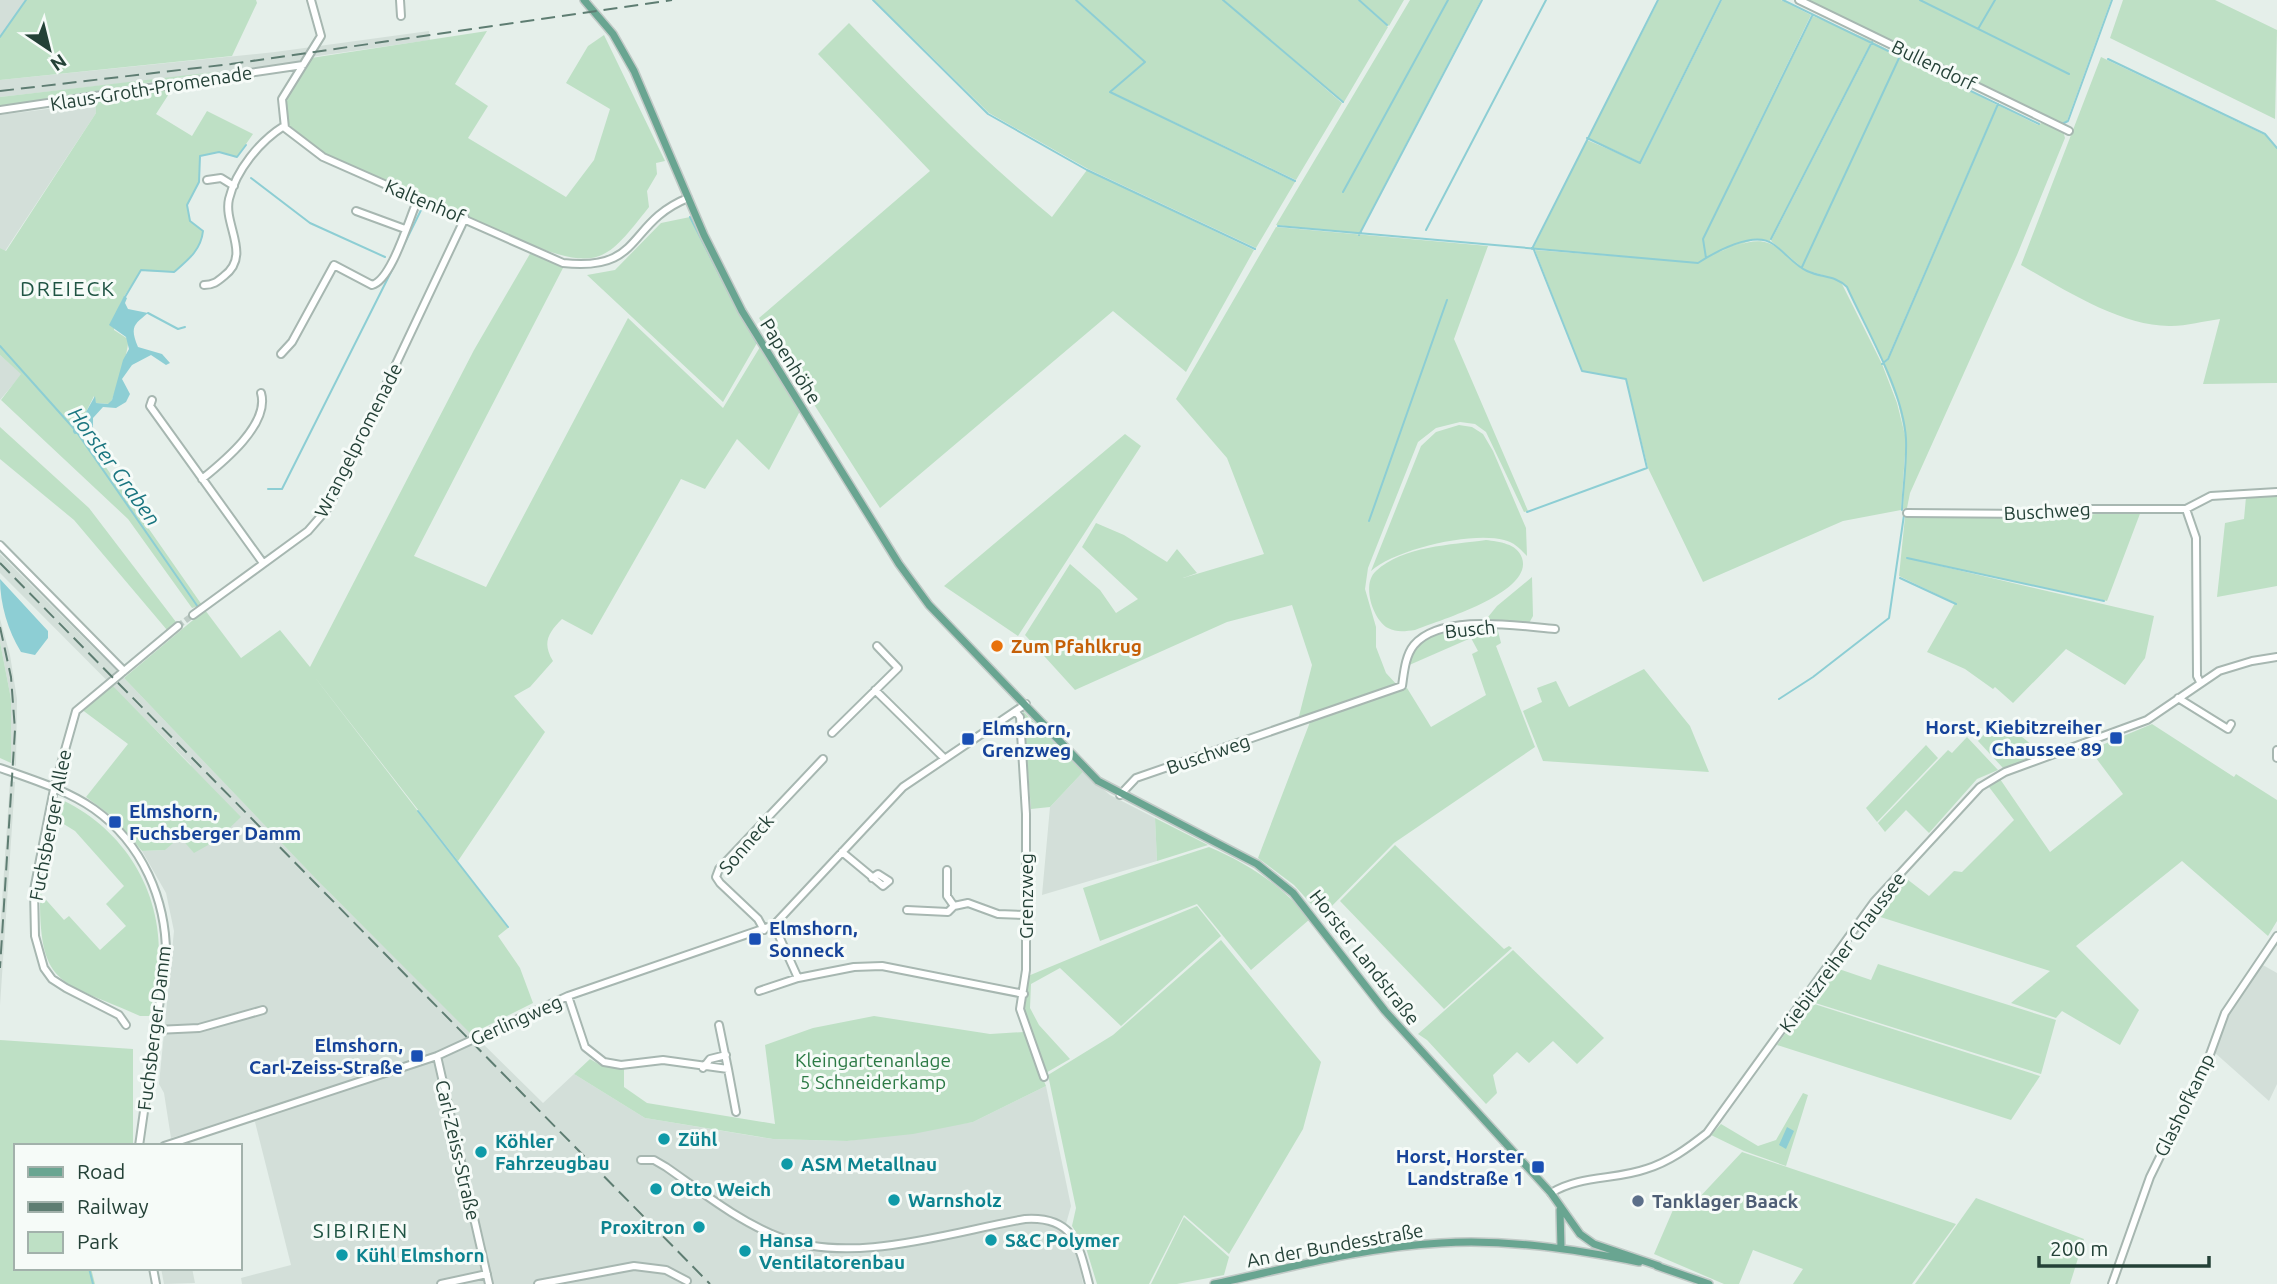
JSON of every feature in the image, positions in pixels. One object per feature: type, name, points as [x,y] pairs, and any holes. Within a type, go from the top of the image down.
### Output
[{"type":"main road","name":"Papenhöhe","points":[[584,0],[621,45],[688,198],[742,312],[910,580],[960,639],[1026,704]]},
{"type":"main road","name":"Horster Landstraße","points":[[1026,704],[1077,763],[1119,795],[1257,864],[1293,893],[1385,1011],[1551,1193],[1580,1234],[1594,1244],[1659,1266]]},
{"type":"main road","points":[[1560,1208],[1562,1248]]},
{"type":"main road","name":"An der Bundesstraße","points":[[1214,1284],[1379,1249],[1504,1242],[1562,1248],[1659,1266],[1709,1284]]},
{"type":"street","points":[[204,285],[213,285],[230,272],[238,251],[228,203],[234,186],[263,139],[284,126],[282,99],[321,36],[311,0]]},
{"type":"street","points":[[400,0],[401,16]]},
{"type":"street","name":"Bullendorf","points":[[1799,0],[2069,131]]},
{"type":"street","name":"Klaus-Groth-Promenade","points":[[0,110],[303,65]]},
{"type":"street","name":"Kaltenhof","points":[[284,126],[323,157],[563,263],[604,263],[618,258],[654,218],[688,198]]},
{"type":"street","points":[[207,180],[221,178],[234,186]]},
{"type":"street","points":[[281,354],[292,342],[334,265],[372,285],[377,284],[404,236],[418,199]]},
{"type":"street","points":[[356,211],[405,229]]},
{"type":"street","name":"Wrangelpromenade","points":[[193,615],[308,531],[328,508],[465,218]]},
{"type":"street","points":[[202,479],[241,446],[263,404],[261,393]]},
{"type":"street","points":[[152,400],[150,406],[263,563]]},
{"type":"street","name":"Buschweg","points":[[1907,513],[2040,514],[2085,509],[2186,509],[2211,496],[2277,492]]},
{"type":"street","points":[[2186,509],[2196,538],[2197,676],[2200,682]]},
{"type":"street","points":[[0,545],[124,671],[178,626]]},
{"type":"street","name":"Busch","points":[[1301,721],[1402,686],[1413,646],[1427,635],[1459,626],[1497,624],[1555,629]]},
{"type":"street","points":[[832,733],[898,668],[877,646]]},
{"type":"street","name":"Kiebitzreiher Chaussee","points":[[1551,1193],[1567,1184],[1644,1170],[1676,1156],[1707,1133],[1874,902],[1980,787],[2005,772],[2147,720],[2200,682],[2241,664],[2277,657]]},
{"type":"street","name":"Fuchsberger Allee","points":[[124,671],[76,711],[54,789],[34,890],[38,953],[52,979],[119,1015],[126,1025]]},
{"type":"street","points":[[875,690],[944,758]]},
{"type":"street","points":[[2178,698],[2228,729],[2231,724]]},
{"type":"street","name":"Gerlingweg","points":[[170,1144],[437,1056],[568,996],[774,925],[903,787],[1026,704]]},
{"type":"street","name":"Grenzweg","points":[[1016,712],[1020,717],[1026,814],[1026,915],[1021,1015],[1033,1041],[1044,1077]]},
{"type":"street","name":"Buschweg","points":[[1119,795],[1136,778],[1301,721]]},
{"type":"street","points":[[2277,750],[2277,758]]},
{"type":"street","name":"Sonneck","points":[[764,930],[758,919],[716,877],[719,869],[824,759]]},
{"type":"street","name":"Fuchsberger Damm","points":[[0,768],[93,808],[113,825],[131,846],[149,875],[162,910],[166,938],[139,1144]]},
{"type":"street","points":[[842,852],[872,878]]},
{"type":"street","points":[[947,870],[947,895],[954,906]]},
{"type":"street","points":[[907,910],[948,912],[954,906],[968,903],[998,914],[1026,915]]},
{"type":"street","points":[[774,925],[798,978]]},
{"type":"street","name":"Glashofkamp","points":[[2112,1284],[2150,1177],[2208,1057],[2225,1013],[2277,936]]},
{"type":"street","points":[[759,991],[798,978],[854,967],[882,966],[1024,994]]},
{"type":"street","points":[[568,996],[585,1046],[604,1062],[621,1065],[663,1060],[703,1068],[728,1069]]},
{"type":"street","points":[[156,1030],[199,1028],[263,1010]]},
{"type":"street","points":[[719,1025],[736,1112]]},
{"type":"street","points":[[703,1068],[710,1059],[726,1055]]},
{"type":"street","name":"Carl-Zeiss-Straße","points":[[437,1056],[489,1284]]},
{"type":"street","points":[[642,1160],[654,1160],[762,1230],[810,1246],[869,1247],[1023,1219],[1048,1220],[1066,1228],[1077,1242],[1089,1284]]},
{"type":"street","points":[[538,1284],[634,1266],[666,1270],[687,1281]]},
{"type":"street","points":[[441,1284],[487,1274]]},
{"type":"shaded area","points":[[0,0],[26,0],[0,37]]},
{"type":"shaded area","points":[[429,31],[430,40],[311,57],[299,63],[0,97],[0,80],[275,52]]},
{"type":"shaded area","points":[[95,103],[96,113],[5,251],[0,248],[0,115]]},
{"type":"shaded area","points":[[0,355],[22,374],[0,400]]},
{"type":"shaded area","points":[[0,554],[124,678],[331,894],[543,1103],[574,1074],[645,1118],[772,1139],[847,1141],[973,1122],[1046,1086],[1071,1206],[1064,1231],[1077,1250],[1083,1284],[242,1284],[241,1278],[291,1265],[253,1114],[171,1138],[164,1093],[159,1084],[174,931],[166,893],[142,851],[165,850],[191,765],[0,573]]},
{"type":"shaded area","points":[[0,619],[10,655],[17,699],[16,766],[11,763],[11,699],[0,642]]},
{"type":"shaded area","points":[[1083,772],[1110,795],[1155,818],[1157,861],[1042,895],[1050,807]]},
{"type":"shaded area","points":[[10,781],[15,782],[0,1005],[0,931]]},
{"type":"shaded area","points":[[2261,964],[2277,973],[2277,1084],[2269,1101],[2214,1052],[2228,1014]]},
{"type":"shaded area","points":[[161,1270],[192,1270],[195,1283],[164,1284]]},
{"type":"green space","points":[[26,0],[256,0],[257,3],[232,56],[0,80],[0,37]]},
{"type":"green space","points":[[874,0],[1075,0],[1145,63],[1077,0],[1358,0],[1388,27],[1344,102],[1250,23],[1342,103],[1296,180],[1117,95],[1295,182],[1256,248],[1088,169],[989,113]]},
{"type":"green space","points":[[1360,0],[1404,0],[1389,26]]},
{"type":"green space","points":[[1410,0],[1481,0],[1359,234],[1276,225]]},
{"type":"green space","points":[[1659,0],[1720,0],[1640,162],[1588,138]]},
{"type":"green space","points":[[1722,0],[1781,0],[1811,15],[1723,197],[1813,16],[1872,41],[1770,241],[1753,240],[1736,246],[1756,241],[1768,243],[1798,264],[1771,241],[1873,42],[1900,56],[1894,69],[1901,56],[1997,105],[1883,363],[1847,287],[1841,282],[1882,364],[1897,403],[1906,439],[1898,402],[1883,364],[1888,360],[1998,105],[2038,125],[2043,122],[2063,131],[2065,138],[2017,255],[1910,493],[1907,508],[1903,509],[1906,440],[1901,510],[1843,521],[1703,582],[1648,468],[1626,379],[1582,371],[1535,250],[1677,261],[1533,249],[1587,140],[1641,163]]},
{"type":"green space","points":[[1808,0],[2111,0],[2067,121],[2062,123]]},
{"type":"green space","points":[[2123,0],[2215,0],[2277,30],[2275,119],[2110,38]]},
{"type":"green space","points":[[849,23],[973,147],[1052,217],[1087,170],[1254,250],[1186,372],[1113,311],[880,508],[759,318],[930,171],[818,54]]},
{"type":"green space","points":[[487,31],[455,84],[488,106],[468,138],[566,197],[594,160],[610,109],[566,83],[588,46],[604,35],[665,161],[656,163],[657,174],[647,191],[649,207],[623,239],[601,255],[574,258],[534,246],[326,155],[289,125],[285,101],[311,58]]},
{"type":"green space","points":[[2101,57],[2265,135],[2277,148],[2277,383],[2203,384],[2220,319],[2171,326],[2133,320],[2093,305],[2021,265]]},
{"type":"green space","points":[[223,71],[0,106],[0,97]]},
{"type":"green space","points":[[174,86],[156,114],[192,136],[207,111],[253,134],[237,157],[219,152],[200,156],[199,182],[187,205],[190,221],[203,231],[200,244],[189,259],[174,272],[141,271],[127,292],[117,313],[114,330],[128,339],[119,379],[109,404],[96,403],[94,396],[86,412],[87,429],[82,433],[202,605],[192,608],[128,519],[1,400],[21,374],[0,355],[0,248],[6,251],[96,113],[95,103]]},
{"type":"green space","points":[[690,217],[757,343],[723,402],[587,275],[615,270],[661,223]]},
{"type":"green space","points":[[1276,227],[1488,246],[1454,339],[1528,511],[1524,512],[1486,432],[1475,424],[1460,422],[1436,428],[1418,442],[1368,568],[1365,589],[1376,627],[1376,647],[1386,673],[1398,686],[1298,720],[1312,665],[1292,605],[1227,622],[1075,690],[1025,635],[1070,564],[1100,590],[1116,613],[1138,599],[1082,547],[1096,523],[1124,535],[1167,562],[1177,549],[1197,573],[1183,578],[1264,554],[1227,458],[1176,399]]},
{"type":"green space","points":[[531,252],[563,268],[414,556],[486,587],[628,318],[723,408],[760,347],[800,411],[769,470],[737,439],[705,489],[681,479],[592,635],[562,619],[553,629],[547,643],[553,661],[530,687],[514,696],[545,732],[458,861],[313,675],[508,928],[498,936],[520,968],[533,1003],[471,1034],[319,882],[124,678],[205,610],[241,658],[280,630],[310,667],[474,350]]},
{"type":"green space","points":[[1459,425],[1472,427],[1483,434],[1493,451],[1526,528],[1527,556],[1508,541],[1474,538],[1415,549],[1382,563],[1371,571],[1421,446],[1436,432]]},
{"type":"green space","points":[[0,427],[89,508],[176,622],[167,630],[74,520],[0,459]]},
{"type":"green space","points":[[1125,434],[1141,446],[1018,636],[944,586]]},
{"type":"green space","points":[[2277,495],[2277,586],[2217,597],[2225,523],[2244,519],[2246,497]]},
{"type":"green space","points":[[2141,511],[2107,601],[1915,560],[2154,616],[2145,658],[2125,685],[2066,649],[2013,703],[1995,687],[1993,689],[1965,669],[1927,652],[1955,603],[1899,576],[1905,517],[2038,518]]},
{"type":"green space","points":[[1486,540],[1512,546],[1522,558],[1522,571],[1513,583],[1499,594],[1481,604],[1415,630],[1391,630],[1378,618],[1371,601],[1369,584],[1376,571],[1387,563],[1400,556],[1428,548]]},
{"type":"green space","points":[[1532,577],[1533,616],[1528,625],[1484,622],[1497,606]]},
{"type":"green space","points":[[1459,627],[1497,627],[1501,643],[1496,646],[1535,747],[1394,843],[1322,916],[1294,885],[1258,858],[1310,722],[1407,688],[1431,727],[1486,695],[1472,654],[1478,651],[1471,638],[1407,666],[1421,643],[1441,632]]},
{"type":"green space","points":[[0,642],[11,699],[11,763],[0,758]]},
{"type":"green space","points":[[1644,669],[1690,726],[1709,772],[1543,761],[1523,711],[1542,702],[1537,688],[1556,681],[1569,707]]},
{"type":"green space","points":[[112,685],[241,817],[217,840],[194,853],[180,837],[165,850],[142,851],[114,818],[86,797],[128,744],[81,709]]},
{"type":"green space","points":[[1023,711],[1083,772],[1050,807],[1031,809]]},
{"type":"green space","points":[[1999,718],[2043,754],[2003,768],[1978,741]]},
{"type":"green space","points":[[2152,724],[2234,777],[2236,774],[2277,800],[2277,921],[2268,936],[2182,861],[2076,946],[2139,1010],[2120,1045],[2062,1011],[2056,1018],[2011,1003],[2050,971],[1871,914],[1903,876],[1929,896],[1954,871],[1962,872],[2014,820],[1989,787],[2000,779],[2050,852],[2123,794],[2090,750]]},
{"type":"green space","points":[[1967,737],[1998,770],[1977,779],[1929,833],[1906,810],[1885,832],[1878,823],[1948,750],[1952,753]]},
{"type":"green space","points":[[1926,745],[1938,758],[1877,822],[1866,808]]},
{"type":"green space","points":[[58,798],[101,825],[118,842],[145,883],[158,931],[159,957],[150,1016],[140,1016],[73,987],[50,965],[44,948],[40,893],[64,920],[69,916],[100,950],[126,926],[106,904],[124,886],[75,831],[54,818]]},
{"type":"green space","points":[[1155,818],[1208,845],[1157,861]]},
{"type":"green space","points":[[1395,845],[1504,949],[1509,946],[1512,948],[1444,1009],[1340,901]]},
{"type":"green space","points":[[1209,847],[1264,877],[1288,896],[1310,919],[1251,970],[1197,904],[1100,941],[1083,888]]},
{"type":"green space","points":[[1197,906],[1221,936],[1121,1026],[1060,968],[1031,984],[1030,1008],[1039,1025],[1070,1059],[1044,1074],[1024,1016],[1028,976]]},
{"type":"green space","points":[[1221,940],[1321,1062],[1303,1129],[1229,1254],[1184,1215],[1149,1284],[1097,1284],[1086,1248],[1072,1226],[1076,1208],[1048,1075],[1113,1035]]},
{"type":"green space","points":[[1513,950],[1604,1038],[1577,1064],[1553,1041],[1529,1063],[1517,1052],[1493,1075],[1497,1093],[1486,1104],[1427,1040],[1418,1034]]},
{"type":"green space","points":[[1878,964],[2056,1020],[2041,1074],[1809,1001],[1833,967],[1871,980]]},
{"type":"green space","points":[[1808,1002],[2040,1076],[2011,1120],[1777,1045]]},
{"type":"green space","name":"Kleingartenanlage 5 Schneiderkamp","points":[[874,1016],[990,1034],[1024,1032],[1046,1086],[973,1122],[913,1134],[847,1141],[773,1139],[645,1118],[574,1074],[590,1059],[602,1066],[624,1068],[624,1087],[647,1103],[775,1124],[765,1045],[813,1028]]},
{"type":"green space","points":[[0,1040],[133,1049],[133,1144],[14,1144],[14,1270],[92,1270],[95,1284],[0,1284]]},
{"type":"green space","points":[[1803,1093],[1808,1095],[1786,1166],[1744,1151],[1711,1135],[1721,1124],[1758,1146],[1776,1140]]},
{"type":"green space","points":[[1742,1152],[1956,1224],[1912,1284],[1793,1284],[1803,1269],[1753,1250],[1739,1284],[1724,1284],[1654,1254],[1679,1196],[1696,1201]]},
{"type":"green space","points":[[1976,1198],[2084,1239],[2070,1284],[1915,1284]]},
{"type":"green space","points":[[1184,1217],[1229,1257],[1224,1275],[1177,1284],[1151,1284]]},
{"type":"water","points":[[124,296],[127,298],[125,303],[128,309],[148,313],[135,326],[134,334],[138,347],[162,354],[170,363],[166,365],[151,355],[132,365],[122,379],[130,394],[126,402],[116,408],[103,407],[93,418],[93,427],[87,429],[86,412],[95,396],[96,403],[108,404],[112,400],[123,360],[129,349],[126,337],[109,325]]},
{"type":"water","points":[[0,579],[48,631],[48,638],[35,655],[21,652],[12,635],[3,608]]},
{"type":"water","points":[[1787,1127],[1794,1131],[1786,1149],[1779,1145]]},
{"type":"waterway","points":[[0,37],[26,0]]},
{"type":"waterway","points":[[873,0],[988,114],[1087,170],[1255,249]]},
{"type":"waterway","points":[[1076,0],[1145,62],[1110,92],[1295,181]]},
{"type":"waterway","points":[[1223,0],[1343,102]]},
{"type":"waterway","points":[[1359,0],[1387,25]]},
{"type":"waterway","points":[[1343,192],[1448,0]]},
{"type":"waterway","points":[[1359,235],[1482,0]]},
{"type":"waterway","points":[[1426,230],[1546,0]]},
{"type":"waterway","points":[[1532,249],[1658,0]]},
{"type":"waterway","points":[[1587,138],[1640,163],[1721,0]]},
{"type":"waterway","points":[[1783,0],[2039,124]]},
{"type":"waterway","points":[[1807,0],[2062,124],[2068,121],[2112,0]]},
{"type":"waterway","points":[[1920,0],[2069,74]]},
{"type":"waterway","points":[[1978,29],[1995,0]]},
{"type":"waterway","points":[[1706,258],[1703,239],[1812,16]]},
{"type":"waterway","points":[[1771,239],[1872,42]]},
{"type":"waterway","points":[[1802,267],[1900,56]]},
{"type":"waterway","points":[[2108,59],[2265,134],[2277,148]]},
{"type":"waterway","points":[[1882,364],[1888,359],[1998,104]]},
{"type":"waterway","points":[[125,297],[141,270],[174,272],[189,259],[200,244],[203,231],[190,221],[187,205],[199,182],[200,156],[219,152],[237,157],[246,145]]},
{"type":"waterway","points":[[251,178],[310,223],[385,257]]},
{"type":"waterway","points":[[397,259],[423,206]]},
{"type":"waterway","points":[[690,217],[739,313]]},
{"type":"waterway","points":[[1278,226],[1698,263],[1735,244],[1765,240],[1803,269],[1838,280],[1847,287],[1891,381],[1903,420],[1906,448],[1902,510]]},
{"type":"waterway","points":[[1527,512],[1647,468],[1626,379],[1582,371],[1534,250]]},
{"type":"waterway","points":[[268,489],[282,489],[395,264]]},
{"type":"waterway","points":[[1369,521],[1447,300]]},
{"type":"waterway","points":[[148,313],[178,329],[185,327]]},
{"type":"waterway","points":[[742,317],[757,343]]},
{"type":"waterway","name":"Horster Graben","points":[[0,346],[76,431],[198,607]]},
{"type":"waterway","points":[[76,431],[87,426]]},
{"type":"waterway","points":[[1779,699],[1813,677],[1889,618],[1904,515]]},
{"type":"waterway","points":[[1907,558],[2104,601]]},
{"type":"waterway","points":[[1900,578],[1956,604]]},
{"type":"waterway","points":[[418,811],[508,927]]},
{"type":"waterway","points":[[90,1270],[93,1284]]},
{"type":"tunnel","points":[[178,626],[193,615]]},
{"type":"railway","points":[[0,91],[231,64],[672,0]]},
{"type":"railway","points":[[0,563],[710,1284]]},
{"type":"railway","points":[[0,627],[11,677],[15,730],[0,968]]},
{"type":"place","name":"Zum Pfahlkrug","points":[[997,646]]},
{"type":"place","name":"Horst, Kiebitzreiher Chaussee 89","points":[[2116,738]]},
{"type":"place","name":"Elmshorn, Grenzweg","points":[[968,739]]},
{"type":"place","name":"Elmshorn, Fuchsberger Damm","points":[[115,822]]},
{"type":"place","name":"Elmshorn, Sonneck","points":[[755,939]]},
{"type":"place","name":"Elmshorn, Carl-Zeiss-Straße","points":[[417,1056]]},
{"type":"place","name":"Zühl","points":[[664,1139]]},
{"type":"place","name":"Köhler Fahrzeugbau","points":[[481,1152]]},
{"type":"place","name":"ASM Metallnau","points":[[787,1164]]},
{"type":"place","name":"Horst, Horster Landstraße 1","points":[[1538,1167]]},
{"type":"place","name":"Otto Weich","points":[[656,1189]]},
{"type":"place","name":"Warnsholz","points":[[894,1200]]},
{"type":"place","name":"Tanklager Baack","points":[[1638,1201]]},
{"type":"place","name":"Proxitron","points":[[699,1227]]},
{"type":"place","name":"S&C Polymer","points":[[991,1240]]},
{"type":"place","name":"Hansa Ventilatorenbau","points":[[745,1251]]},
{"type":"place","name":"Kühl Elmshorn","points":[[342,1255]]},
{"type":"district","name":"DREIECK","points":[[68,288]]},
{"type":"district","name":"SIBIRIEN","points":[[361,1230]]}]
